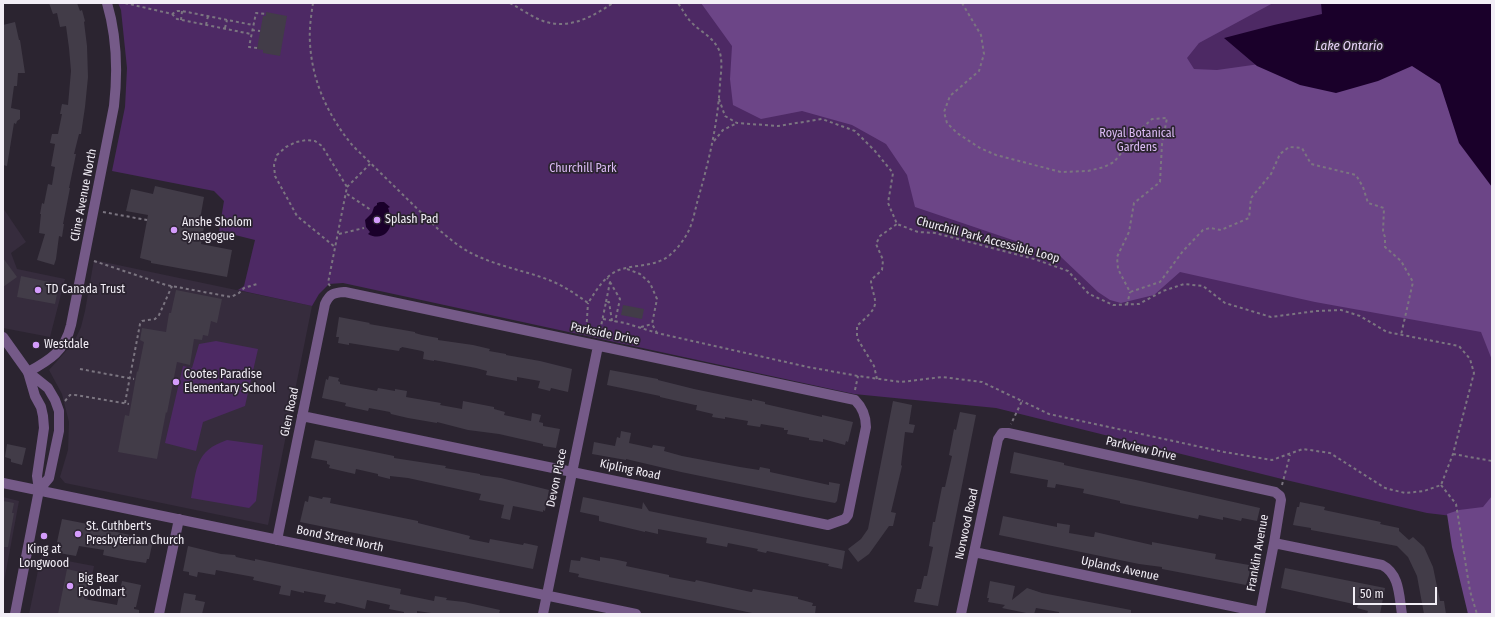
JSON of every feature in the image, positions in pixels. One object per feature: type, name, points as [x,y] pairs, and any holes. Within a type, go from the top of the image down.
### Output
[{"type":"street","name":"Cline Avenue North","points":[[28,372],[47,362],[65,344],[70,330],[115,100],[117,70],[116,55],[108,3]]},
{"type":"street","name":"Parkside Drive","points":[[334,293],[346,292],[853,399]]},
{"type":"street","name":"Glen Road","points":[[277,540],[325,304],[328,298],[334,293]]},
{"type":"street","points":[[3,337],[28,372],[48,388],[57,404],[60,417],[59,430],[49,478],[39,490]]},
{"type":"street","name":"Devon Place","points":[[542,614],[598,346]]},
{"type":"street","points":[[15,614],[39,490],[36,476],[44,428],[44,416],[35,396],[28,372]]},
{"type":"street","name":"Kipling Road","points":[[302,416],[828,525],[845,519],[848,515],[866,427],[866,418],[864,413],[860,405],[853,399]]},
{"type":"street","name":"Norwood Road","points":[[961,614],[998,438],[1002,433],[1007,433]]},
{"type":"street","name":"Parkview Drive","points":[[1007,433],[1275,492],[1280,496]]},
{"type":"street","name":"Bond Street North","points":[[3,483],[636,614]]},
{"type":"street","name":"Franklin Avenue","points":[[1260,613],[1274,543],[1281,500],[1280,496]]},
{"type":"street","points":[[159,614],[179,519]]},
{"type":"street","points":[[1274,543],[1382,565],[1394,575],[1402,614]]},
{"type":"street","name":"Uplands Avenue","points":[[974,552],[1260,613]]},
{"type":"path","points":[[125,3],[172,14],[176,19],[251,34]]},
{"type":"path","points":[[313,3],[310,42],[315,76],[331,115],[341,132],[370,164],[453,242],[491,262],[552,282],[572,292],[588,303]]},
{"type":"path","points":[[510,3],[542,20],[561,24],[578,22],[588,18],[613,3]]},
{"type":"path","points":[[584,343],[588,321],[588,303],[600,285],[607,278],[618,271],[665,259],[680,244],[688,233],[692,221],[713,142],[719,99],[721,58],[719,50],[708,35],[686,17],[678,3]]},
{"type":"path","points":[[962,3],[981,35],[984,54],[979,72],[950,96],[944,112],[948,123],[956,132],[980,148],[996,155],[1061,172],[1088,171],[1104,167],[1114,162],[1139,131],[1152,119],[1167,118],[1162,144],[1160,182],[1134,203],[1129,232],[1117,257],[1118,269],[1130,292],[1127,305]]},
{"type":"path","points":[[172,14],[177,11],[182,11],[253,25]]},
{"type":"path","points":[[181,20],[182,11]]},
{"type":"path","points":[[257,48],[249,47],[256,13],[266,14]]},
{"type":"path","points":[[206,25],[208,16]]},
{"type":"path","points":[[225,28],[227,20]]},
{"type":"path","points":[[252,30],[260,31]]},
{"type":"path","points":[[719,99],[726,116],[737,122],[778,126],[822,119],[855,131],[875,151],[893,173],[888,204],[897,224],[880,236],[876,244],[883,260],[882,270],[871,280],[871,286],[876,301],[872,310],[857,326],[857,338],[874,366],[877,379]]},
{"type":"path","points":[[713,142],[723,130],[737,122]]},
{"type":"path","points":[[334,293],[328,283],[347,194],[347,187],[322,146],[315,141],[307,140],[296,142],[286,147],[277,155],[274,165],[275,176],[298,216],[335,247]]},
{"type":"path","points":[[1130,292],[1160,282],[1182,251],[1203,230],[1210,228],[1221,230],[1249,218],[1251,198],[1271,174],[1280,154],[1288,146],[1302,148],[1311,164],[1356,175],[1363,187],[1368,203],[1384,208],[1383,232],[1385,237],[1385,246],[1400,261],[1413,282],[1401,335]]},
{"type":"path","points":[[347,187],[370,164]]},
{"type":"path","points":[[347,194],[371,210]]},
{"type":"path","points":[[102,212],[147,220]]},
{"type":"path","name":"Churchill Park Accessible Loop","points":[[897,224],[918,232],[935,233],[1034,259],[1068,271],[1089,294],[1113,305],[1139,304],[1163,291],[1184,284],[1203,286],[1225,303],[1271,317],[1316,311],[1341,310],[1360,316],[1386,332],[1459,346],[1470,359],[1474,373],[1442,485]]},
{"type":"path","points":[[339,234],[364,228]]},
{"type":"path","points":[[93,260],[172,286],[231,297],[239,293],[244,288],[257,284]]},
{"type":"path","points":[[626,268],[640,274],[650,283],[657,299],[652,324],[657,333]]},
{"type":"path","points":[[607,278],[620,299],[615,322]]},
{"type":"path","points":[[598,346],[610,282]]},
{"type":"path","points":[[125,403],[140,324],[142,321],[155,319],[159,315],[172,286]]},
{"type":"path","points":[[606,302],[609,302],[612,320]]},
{"type":"path","points":[[603,319],[612,320],[657,333],[808,367],[858,376],[901,382],[942,377],[982,382],[1049,414],[1224,452],[1272,460],[1303,449],[1330,453],[1385,488],[1405,493],[1424,491],[1442,485],[1456,504],[1470,591],[1477,614]]},
{"type":"path","points":[[640,328],[652,324]]},
{"type":"path","points":[[80,369],[134,379]]},
{"type":"path","points":[[853,399],[858,376]]},
{"type":"path","points":[[63,403],[70,396],[75,395],[129,404]]},
{"type":"path","points":[[1007,433],[1022,401]]},
{"type":"path","points":[[1280,496],[1290,454]]},
{"type":"path","points":[[1452,454],[1492,461]]},
{"type":"shaded area","points":[[3,208],[26,242],[11,253],[17,269],[65,279],[50,337],[3,328]]},
{"type":"shaded area","name":"Cootes Paradise Elementary School","points":[[94,260],[312,306],[268,525],[65,483],[60,477],[68,450],[69,422],[62,394],[49,370],[74,342],[81,327]]},
{"type":"shaded area","points":[[3,497],[19,501],[3,587]]},
{"type":"shaded area","points":[[41,556],[94,566],[85,614],[29,614]]},
{"type":"green space","name":"Churchill Park","points":[[118,3],[1331,3],[1492,180],[1492,614],[1452,516],[1427,513],[1286,480],[996,408],[854,394],[343,283],[329,284],[319,294],[312,306],[238,290],[244,286],[255,240],[219,231],[224,201],[214,191],[112,171],[125,107],[127,68],[121,10]]},
{"type":"green space","name":"Royal Botanical Gardens","points":[[701,3],[1273,3],[1199,43],[1187,58],[1194,69],[1217,70],[1274,62],[1440,59],[1492,158],[1492,360],[1481,332],[1315,302],[1180,272],[1154,295],[1121,303],[1110,300],[1098,292],[1060,256],[915,207],[907,175],[886,144],[852,125],[802,111],[761,119],[733,105],[730,79],[732,46]]},
{"type":"green space","points":[[216,341],[258,349],[245,406],[203,422],[196,451],[165,443],[183,366],[192,368],[199,344]]},
{"type":"green space","points":[[227,440],[263,445],[256,501],[249,508],[191,498],[197,469],[203,455],[217,444]]},
{"type":"green space","points":[[1492,496],[1492,614],[1468,614],[1452,547],[1447,514],[1459,510],[1483,507]]},
{"type":"water","name":"Lake Ontario","points":[[1321,3],[1492,3],[1492,187],[1459,143],[1440,84],[1412,66],[1378,81],[1336,93],[1300,85],[1257,66],[1224,38],[1322,14]]},
{"type":"water","name":"Splash Pad","points":[[384,202],[390,207],[388,208],[388,223],[391,223],[386,233],[380,236],[372,236],[368,234],[370,232],[366,227],[365,220],[372,213],[377,203]]},
{"type":"building","points":[[49,3],[77,3],[80,11],[82,10],[85,21],[88,77],[81,134],[79,134],[74,154],[76,154],[69,188],[62,237],[59,236],[54,265],[37,260],[45,234],[39,233],[40,214],[42,203],[44,204],[48,184],[52,185],[55,167],[51,166],[55,144],[50,143],[52,134],[58,134],[62,114],[60,114],[62,104],[68,105],[71,71],[66,26],[60,27],[57,13],[53,14]]},
{"type":"building","points":[[266,12],[287,16],[280,56],[263,53],[263,50],[257,49],[263,16],[266,16]]},
{"type":"building","points":[[15,22],[20,40],[25,73],[18,73],[17,86],[14,86],[11,108],[20,110],[20,119],[16,124],[14,123],[7,166],[3,165],[3,25]]},
{"type":"building","name":"Anshe Sholom Synagogue","points":[[155,186],[204,197],[199,225],[204,226],[201,244],[232,250],[227,277],[151,263],[151,261],[140,258],[148,215],[126,211],[131,189],[153,194]]},
{"type":"building","points":[[3,258],[17,277],[3,287]]},
{"type":"building","name":"TD Canada Trust","points":[[21,276],[59,284],[55,304],[17,297]]},
{"type":"building","points":[[176,290],[222,299],[217,323],[211,321],[208,336],[203,335],[202,340],[194,339],[190,365],[177,362],[157,459],[118,452],[125,415],[129,416],[144,342],[140,340],[142,328],[166,332],[169,313],[171,313]]},
{"type":"building","points":[[623,305],[644,309],[642,319],[621,315]]},
{"type":"building","points":[[339,317],[415,332],[438,338],[438,340],[473,345],[490,349],[489,351],[572,369],[568,392],[551,388],[550,391],[538,388],[540,381],[517,377],[517,381],[486,375],[487,371],[476,368],[423,359],[424,352],[422,351],[402,347],[399,351],[349,343],[349,345],[338,343],[339,337],[336,337]]},
{"type":"building","points":[[610,370],[658,379],[694,389],[752,401],[752,399],[765,402],[765,404],[822,417],[822,415],[853,422],[848,442],[846,441],[845,445],[823,439],[823,442],[809,440],[809,438],[787,434],[788,430],[784,430],[784,428],[761,424],[760,427],[747,425],[748,421],[725,417],[725,419],[712,417],[713,414],[696,410],[697,405],[607,385]]},
{"type":"building","points":[[329,376],[339,378],[338,381],[340,384],[377,391],[378,388],[395,391],[395,389],[407,391],[406,397],[441,403],[440,405],[462,409],[463,401],[494,407],[494,409],[505,412],[504,415],[531,421],[532,413],[541,415],[539,422],[543,423],[543,426],[560,429],[556,448],[499,434],[468,430],[437,422],[408,418],[391,414],[390,412],[369,408],[368,411],[345,406],[346,403],[322,398],[326,379],[328,380]]},
{"type":"building","points":[[893,401],[912,405],[909,424],[915,425],[913,433],[905,432],[902,466],[891,512],[896,513],[893,526],[889,526],[869,554],[858,562],[848,549],[861,539],[868,529]]},
{"type":"building","points":[[960,412],[976,415],[938,606],[914,602],[917,589],[921,589],[924,576],[927,576],[933,547],[929,546],[933,522],[935,522],[942,487],[945,487],[952,456],[949,455],[954,429],[956,430]]},
{"type":"building","points":[[621,431],[631,433],[629,443],[652,448],[653,445],[665,447],[664,451],[682,456],[759,470],[760,467],[770,469],[770,472],[829,485],[829,482],[840,484],[837,501],[835,503],[803,497],[626,459],[592,454],[594,442],[615,446],[617,437],[620,438]]},
{"type":"building","points":[[315,440],[394,456],[394,458],[446,466],[445,468],[501,478],[549,490],[545,511],[543,510],[543,512],[513,506],[510,520],[501,518],[504,505],[479,500],[481,494],[408,478],[390,476],[390,479],[378,476],[378,474],[356,469],[355,474],[329,468],[330,465],[327,464],[327,461],[311,458]]},
{"type":"building","points":[[7,444],[26,448],[22,465],[11,462],[11,459],[5,457]]},
{"type":"building","points":[[1014,452],[1064,463],[1064,465],[1260,508],[1257,521],[1242,518],[1241,521],[1223,517],[1223,520],[1199,515],[1198,519],[1120,503],[1120,501],[1083,493],[1084,489],[1056,484],[1055,488],[1047,487],[1048,480],[1010,473]]},
{"type":"building","points":[[309,496],[322,499],[323,497],[331,498],[330,503],[418,521],[418,523],[470,536],[469,539],[489,543],[490,539],[538,546],[533,569],[300,522],[305,501],[308,502]]},
{"type":"building","points":[[583,497],[642,509],[643,502],[649,511],[845,551],[842,569],[828,566],[829,564],[767,551],[766,553],[757,551],[758,549],[728,543],[727,547],[706,543],[707,538],[658,529],[658,534],[645,532],[599,521],[599,516],[580,512]]},
{"type":"building","points":[[3,501],[14,503],[12,513],[14,513],[8,547],[3,547]]},
{"type":"building","points":[[1300,502],[1325,507],[1324,510],[1381,522],[1380,524],[1399,528],[1399,531],[1409,540],[1413,537],[1424,547],[1433,567],[1440,601],[1444,601],[1446,614],[1424,614],[1417,576],[1408,557],[1397,546],[1311,530],[1311,528],[1293,525],[1297,507],[1299,507]]},
{"type":"building","points":[[1003,516],[1057,527],[1057,523],[1070,525],[1069,533],[1094,537],[1095,532],[1152,545],[1152,542],[1216,554],[1215,559],[1249,565],[1248,570],[1250,572],[1246,585],[999,535]]},
{"type":"building","points":[[62,519],[98,526],[98,528],[153,540],[149,559],[147,559],[146,563],[127,560],[103,555],[104,550],[79,546],[76,556],[59,553],[61,543],[57,542]]},
{"type":"building","points":[[188,546],[221,554],[235,555],[236,557],[255,561],[255,559],[401,589],[400,594],[434,601],[435,596],[447,598],[446,600],[464,602],[500,610],[499,614],[438,614],[417,611],[417,614],[404,614],[404,612],[389,609],[390,605],[367,600],[365,609],[336,602],[335,604],[324,602],[326,595],[304,591],[304,593],[291,590],[290,596],[279,594],[281,586],[253,580],[254,577],[216,570],[215,575],[198,572],[197,577],[189,575],[189,572],[183,571]]},
{"type":"building","points":[[581,557],[600,561],[600,557],[627,562],[626,566],[695,582],[696,580],[751,592],[753,589],[798,597],[798,599],[813,603],[812,606],[816,606],[815,614],[757,614],[578,577],[579,574],[569,572],[571,560],[580,561]]},
{"type":"building","points":[[1285,568],[1385,588],[1380,614],[1367,614],[1368,611],[1357,608],[1358,605],[1281,588]]},
{"type":"building","points":[[67,569],[89,574],[84,599],[117,605],[122,581],[141,585],[136,607],[134,607],[134,609],[139,610],[139,614],[58,614]]},
{"type":"building","points":[[990,581],[1015,586],[1012,600],[1027,588],[1042,593],[1131,610],[1131,614],[1059,614],[1059,612],[1036,608],[1034,614],[1031,614],[1002,608],[1005,605],[988,602],[989,598],[987,598]]},
{"type":"building","points":[[184,593],[196,595],[195,600],[205,602],[202,614],[180,614]]},
{"type":"place","name":"Splash Pad","points":[[377,220]]},
{"type":"place","name":"Anshe Sholom Synagogue","points":[[174,230]]},
{"type":"place","name":"TD Canada Trust","points":[[38,290]]},
{"type":"place","name":"Westdale","points":[[36,345]]},
{"type":"place","name":"Cootes Paradise Elementary School","points":[[176,382]]},
{"type":"place","name":"St. Cuthbert's Presbyterian Church","points":[[78,534]]},
{"type":"place","name":"King at Longwood","points":[[44,536]]},
{"type":"place","name":"Big Bear Foodmart","points":[[70,586]]}]
